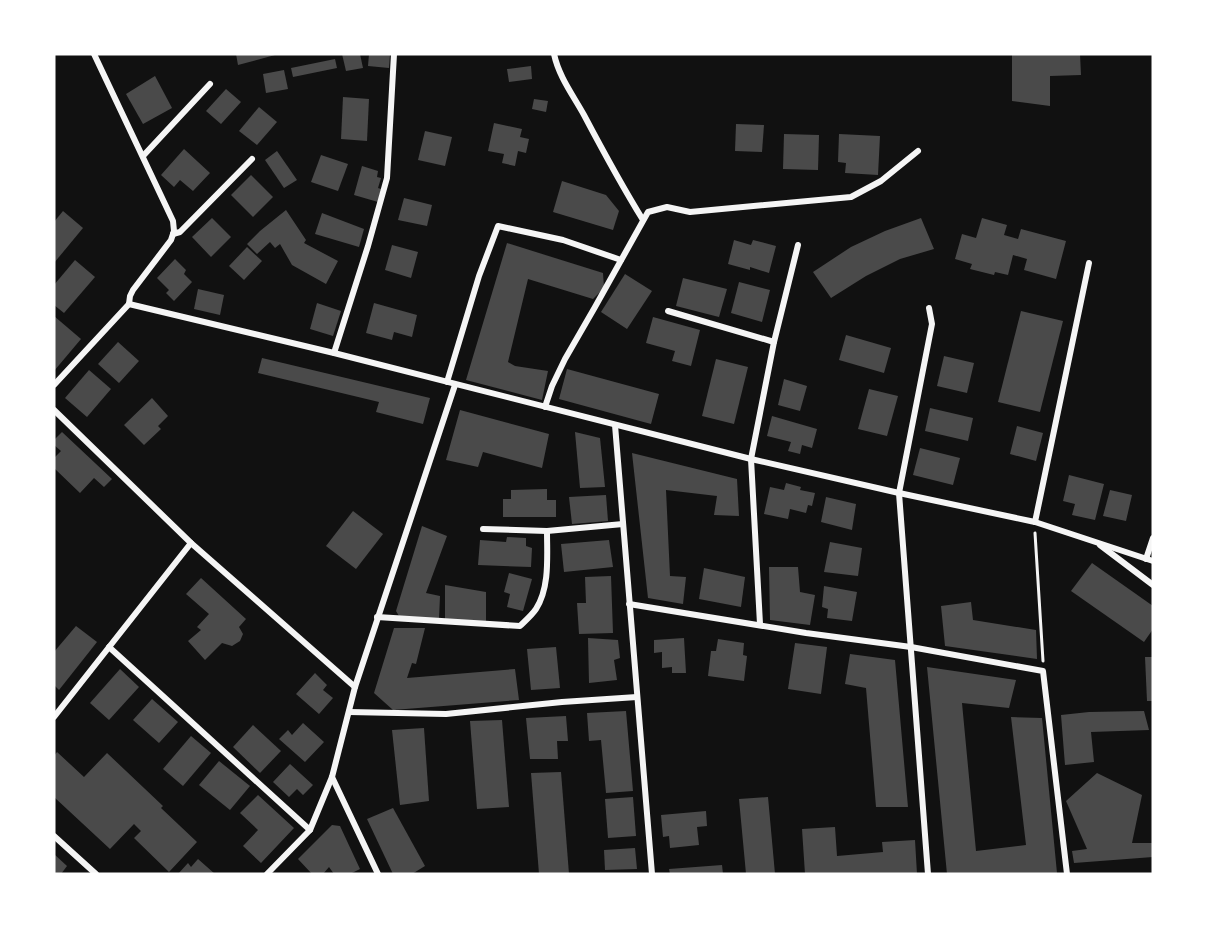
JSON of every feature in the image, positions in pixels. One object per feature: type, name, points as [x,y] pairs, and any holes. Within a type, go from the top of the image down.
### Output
[{"type":"street","points":[[54,385],[129,304],[133,290],[171,240],[173,234],[173,221],[94,54]]},
{"type":"street","points":[[334,353],[387,178],[394,54]]},
{"type":"street","points":[[554,54],[557,69],[643,220]]},
{"type":"street","points":[[142,156],[210,84]]},
{"type":"street","points":[[545,407],[565,359],[648,212],[667,207],[690,212],[851,197],[881,181],[918,151]]},
{"type":"street","points":[[173,234],[180,232],[252,159]]},
{"type":"street","points":[[447,382],[479,276],[498,226],[563,240],[621,260]]},
{"type":"street","points":[[760,624],[751,459],[774,342],[798,245]]},
{"type":"street","points":[[1035,522],[1089,263]]},
{"type":"street","points":[[129,304],[334,353],[751,459],[1035,522],[1153,561]]},
{"type":"street","points":[[928,874],[899,493],[932,324],[929,308]]},
{"type":"street","points":[[668,311],[774,342]]},
{"type":"street","points":[[267,874],[310,830],[332,777],[355,687],[377,617],[456,385]]},
{"type":"street","points":[[54,410],[191,543],[355,687]]},
{"type":"street","points":[[615,425],[652,874]]},
{"type":"street","points":[[483,529],[547,531],[623,525]]},
{"type":"street","points":[[377,617],[519,626],[536,611],[544,592],[547,531]]},
{"type":"street","points":[[1146,558],[1153,538]]},
{"type":"street","points":[[1094,542],[1153,585]]},
{"type":"street","points":[[54,717],[191,543]]},
{"type":"street","points":[[629,604],[806,633],[911,647],[1043,671],[1067,874]]},
{"type":"street","points":[[109,647],[310,830]]},
{"type":"street","points":[[349,712],[446,714],[637,697]]},
{"type":"street","points":[[332,777],[378,874]]},
{"type":"street","points":[[54,836],[96,874]]},
{"type":"path","points":[[1035,522],[1043,671]]},
{"type":"building","points":[[236,54],[275,54],[275,55],[238,65]]},
{"type":"building","points":[[342,54],[360,54],[363,68],[346,71]]},
{"type":"building","points":[[369,54],[390,54],[389,68],[368,66]]},
{"type":"building","points":[[1012,54],[1080,54],[1081,75],[1050,76],[1050,106],[1012,101]]},
{"type":"building","points":[[335,59],[337,68],[293,77],[291,68]]},
{"type":"building","points":[[531,66],[532,79],[509,82],[507,69]]},
{"type":"building","points":[[284,70],[288,89],[266,93],[263,74]]},
{"type":"building","points":[[155,76],[172,108],[143,124],[126,94]]},
{"type":"building","points":[[226,89],[241,102],[221,124],[206,111]]},
{"type":"building","points":[[343,97],[369,99],[367,141],[341,139]]},
{"type":"building","points":[[534,99],[548,101],[546,112],[532,109]]},
{"type":"building","points":[[259,107],[277,122],[257,145],[239,131]]},
{"type":"building","points":[[494,123],[522,129],[520,137],[529,139],[526,153],[518,151],[515,166],[502,163],[504,154],[488,151]]},
{"type":"building","points":[[736,124],[764,125],[762,152],[735,151]]},
{"type":"building","points":[[425,131],[452,137],[445,166],[418,160]]},
{"type":"building","points":[[784,134],[819,135],[818,170],[783,169]]},
{"type":"building","points":[[839,134],[880,136],[878,175],[845,173],[846,163],[838,162]]},
{"type":"building","points":[[184,149],[210,173],[193,191],[180,180],[174,187],[161,175]]},
{"type":"building","points":[[277,151],[297,180],[284,188],[265,160]]},
{"type":"building","points":[[321,155],[348,164],[338,191],[311,182]]},
{"type":"building","points":[[362,166],[378,171],[377,177],[381,178],[378,188],[381,189],[378,202],[354,195]]},
{"type":"building","points":[[251,175],[273,197],[253,217],[231,195]]},
{"type":"building","points":[[562,181],[606,195],[619,211],[613,230],[553,212]]},
{"type":"building","points":[[404,198],[432,205],[427,226],[398,220]]},
{"type":"building","points":[[286,210],[306,240],[304,243],[338,261],[326,284],[292,265],[280,244],[275,248],[270,242],[257,254],[247,244]]},
{"type":"building","points":[[63,211],[83,228],[54,263],[54,222]]},
{"type":"building","points":[[322,213],[364,229],[359,247],[315,234]]},
{"type":"building","points":[[212,218],[231,237],[211,257],[192,237]]},
{"type":"building","points":[[921,218],[934,249],[900,259],[866,276],[831,298],[813,272],[851,247]]},
{"type":"building","points":[[982,218],[1007,225],[1004,235],[1018,239],[1021,229],[1066,241],[1056,279],[1024,270],[1027,259],[1013,255],[1008,275],[995,272],[994,275],[970,269],[972,264],[955,259],[962,234],[976,238]]},
{"type":"building","points":[[734,240],[751,245],[753,240],[776,246],[769,273],[728,264]]},
{"type":"building","points":[[507,243],[603,273],[604,288],[593,299],[528,279],[508,362],[515,366],[548,371],[542,400],[466,380]]},
{"type":"building","points":[[392,245],[418,252],[411,278],[385,270]]},
{"type":"building","points":[[247,247],[262,261],[244,280],[229,266]]},
{"type":"building","points":[[175,259],[186,270],[184,274],[192,282],[174,301],[166,293],[169,290],[157,278]]},
{"type":"building","points":[[75,260],[95,277],[64,313],[54,305],[54,285]]},
{"type":"building","points":[[625,274],[652,291],[627,329],[601,312]]},
{"type":"building","points":[[683,278],[727,289],[719,317],[676,306]]},
{"type":"building","points":[[739,282],[770,290],[762,322],[731,313]]},
{"type":"building","points":[[198,289],[224,295],[220,315],[194,309]]},
{"type":"building","points":[[317,303],[341,311],[333,336],[310,329]]},
{"type":"building","points":[[374,303],[417,315],[412,337],[394,332],[392,340],[366,333]]},
{"type":"building","points":[[1021,311],[1063,321],[1040,412],[998,402]]},
{"type":"building","points":[[54,316],[81,339],[54,371]]},
{"type":"building","points":[[653,317],[700,330],[691,366],[672,361],[675,351],[646,343]]},
{"type":"building","points":[[846,335],[891,348],[884,373],[839,360]]},
{"type":"building","points":[[118,342],[139,361],[119,383],[98,364]]},
{"type":"building","points":[[944,356],[974,363],[967,393],[937,386]]},
{"type":"building","points":[[262,358],[430,398],[423,424],[376,412],[379,402],[258,373]]},
{"type":"building","points":[[716,359],[748,367],[734,424],[702,416]]},
{"type":"building","points":[[567,369],[659,394],[651,424],[559,399]]},
{"type":"building","points":[[89,370],[111,389],[87,417],[65,398]]},
{"type":"building","points":[[784,379],[807,386],[800,411],[778,405]]},
{"type":"building","points":[[869,389],[898,396],[887,436],[858,429]]},
{"type":"building","points":[[152,398],[168,416],[158,426],[161,429],[144,445],[124,425]]},
{"type":"building","points":[[930,408],[973,418],[968,441],[925,431]]},
{"type":"building","points":[[460,410],[549,434],[542,468],[483,452],[478,467],[446,460]]},
{"type":"building","points":[[772,416],[817,429],[812,448],[802,445],[800,454],[788,451],[791,442],[767,436]]},
{"type":"building","points":[[1017,426],[1043,433],[1036,461],[1010,454]]},
{"type":"building","points":[[62,432],[112,479],[104,487],[94,478],[80,493],[54,468],[54,458],[61,451],[54,445],[54,440]]},
{"type":"building","points":[[575,432],[600,438],[605,487],[580,488]]},
{"type":"building","points":[[920,448],[960,458],[953,485],[913,475]]},
{"type":"building","points":[[632,453],[737,479],[739,516],[714,515],[717,496],[666,490],[670,576],[686,577],[683,604],[648,598]]},
{"type":"building","points":[[1069,475],[1104,484],[1095,520],[1072,515],[1075,504],[1063,501]]},
{"type":"building","points":[[786,483],[801,487],[800,490],[815,493],[812,506],[808,505],[806,513],[790,509],[788,519],[764,514],[770,487],[784,490]]},
{"type":"building","points":[[547,489],[547,500],[556,500],[556,517],[503,517],[503,499],[511,499],[511,490]]},
{"type":"building","points":[[1110,490],[1132,495],[1126,521],[1103,516]]},
{"type":"building","points":[[606,495],[608,521],[572,524],[569,497]]},
{"type":"building","points":[[826,497],[856,504],[852,530],[821,522]]},
{"type":"building","points":[[353,511],[383,534],[356,569],[326,546]]},
{"type":"building","points":[[422,526],[447,536],[426,593],[440,596],[439,619],[399,616],[396,611]]},
{"type":"building","points":[[507,537],[526,538],[526,546],[532,548],[531,567],[478,565],[480,540],[506,542]]},
{"type":"building","points":[[609,540],[613,567],[564,572],[561,544]]},
{"type":"building","points":[[830,542],[862,548],[858,576],[824,572]]},
{"type":"building","points":[[1092,563],[1153,606],[1153,629],[1144,642],[1071,591]]},
{"type":"building","points":[[769,567],[798,567],[800,592],[815,595],[810,625],[770,620]]},
{"type":"building","points":[[704,568],[745,577],[741,607],[699,599]]},
{"type":"building","points":[[509,573],[532,579],[523,611],[507,607],[510,594],[504,592]]},
{"type":"building","points":[[611,576],[613,633],[579,634],[577,603],[586,603],[585,577]]},
{"type":"building","points":[[201,578],[246,619],[239,627],[243,634],[240,641],[232,646],[222,643],[205,660],[188,641],[201,630],[197,627],[209,614],[186,594]]},
{"type":"building","points":[[445,585],[486,592],[486,623],[445,620]]},
{"type":"building","points":[[824,586],[857,592],[852,621],[827,618],[828,609],[822,607]]},
{"type":"building","points":[[971,602],[973,620],[1036,630],[1037,659],[945,646],[941,606]]},
{"type":"building","points":[[76,626],[97,642],[59,690],[54,685],[54,652]]},
{"type":"building","points":[[394,628],[425,628],[416,664],[412,663],[407,678],[515,669],[519,700],[393,710],[374,693]]},
{"type":"building","points":[[588,638],[618,640],[620,658],[614,660],[617,680],[589,683]]},
{"type":"building","points":[[684,638],[686,673],[672,673],[672,667],[662,668],[662,652],[654,653],[654,640]]},
{"type":"building","points":[[718,639],[744,643],[743,655],[747,656],[744,681],[708,676],[711,651],[716,651]]},
{"type":"building","points":[[795,643],[827,647],[821,694],[788,689]]},
{"type":"building","points":[[556,647],[560,688],[531,690],[527,649]]},
{"type":"building","points":[[850,654],[895,660],[908,807],[876,807],[866,688],[845,684]]},
{"type":"building","points":[[1145,657],[1153,657],[1153,701],[1147,701]]},
{"type":"building","points":[[927,667],[1016,680],[1009,708],[962,703],[976,851],[1026,845],[1011,717],[1042,718],[1057,873],[947,874]]},
{"type":"building","points":[[120,669],[139,687],[109,720],[90,703]]},
{"type":"building","points":[[315,673],[327,685],[323,690],[333,698],[319,714],[296,694]]},
{"type":"building","points":[[152,699],[178,722],[159,743],[133,720]]},
{"type":"building","points":[[626,711],[633,791],[606,793],[601,740],[589,741],[587,713]]},
{"type":"building","points":[[1144,711],[1149,730],[1091,732],[1094,762],[1065,765],[1061,715]]},
{"type":"building","points":[[566,716],[568,741],[557,741],[558,759],[530,759],[526,718]]},
{"type":"building","points":[[502,720],[509,807],[477,809],[470,721]]},
{"type":"building","points":[[303,723],[324,742],[305,762],[279,739],[288,730],[292,735]]},
{"type":"building","points":[[253,725],[281,751],[260,773],[233,747]]},
{"type":"building","points":[[424,728],[429,801],[400,805],[392,730]]},
{"type":"building","points":[[191,736],[211,753],[183,786],[163,769]]},
{"type":"building","points":[[57,752],[84,777],[107,753],[197,842],[169,872],[134,838],[141,831],[134,824],[110,849],[54,797],[54,756]]},
{"type":"building","points":[[219,761],[250,786],[230,810],[199,785]]},
{"type":"building","points":[[290,764],[313,785],[303,795],[297,789],[289,797],[273,782]]},
{"type":"building","points":[[561,772],[569,874],[539,874],[531,773]]},
{"type":"building","points":[[1097,773],[1142,795],[1132,843],[1153,843],[1153,857],[1074,863],[1072,851],[1087,849],[1066,801]]},
{"type":"building","points":[[258,795],[294,828],[261,863],[243,846],[258,830],[240,813]]},
{"type":"building","points":[[633,797],[636,836],[608,838],[605,799]]},
{"type":"building","points":[[768,797],[775,874],[746,874],[739,799]]},
{"type":"building","points":[[393,808],[425,866],[412,874],[393,874],[367,819]]},
{"type":"building","points":[[706,811],[707,826],[697,827],[699,845],[670,848],[669,836],[663,837],[661,815]]},
{"type":"building","points":[[332,825],[340,826],[360,869],[350,874],[334,874],[329,867],[323,874],[312,874],[298,859]]},
{"type":"building","points":[[835,827],[837,856],[883,852],[882,842],[915,840],[917,874],[805,874],[802,829]]},
{"type":"building","points":[[635,848],[637,869],[605,870],[604,850]]},
{"type":"building","points":[[54,854],[67,866],[61,874],[54,874]]},
{"type":"building","points":[[198,859],[215,874],[178,874],[188,863],[191,867]]},
{"type":"building","points":[[722,865],[723,874],[670,874],[669,869]]}]
